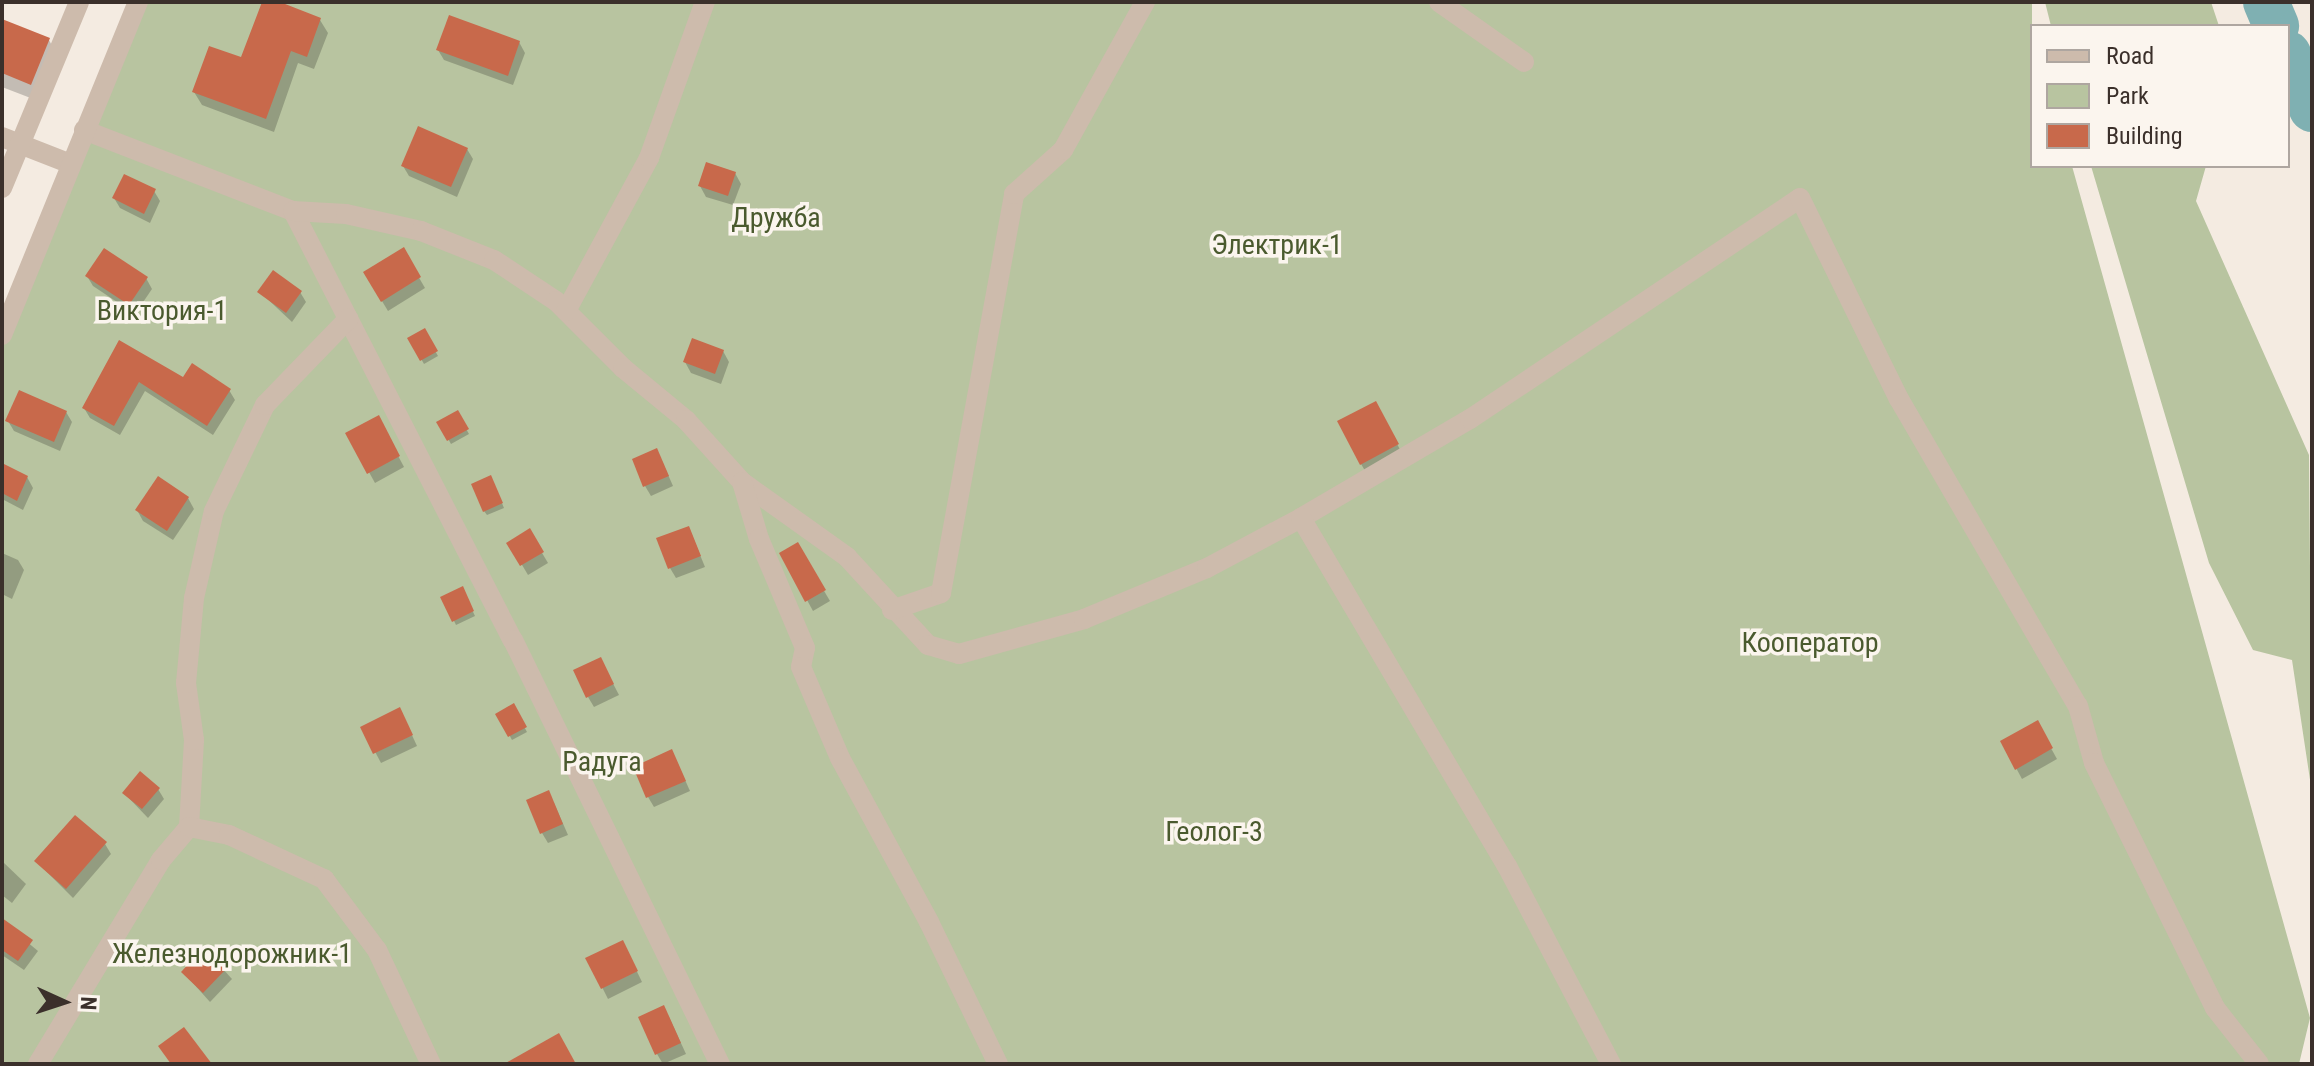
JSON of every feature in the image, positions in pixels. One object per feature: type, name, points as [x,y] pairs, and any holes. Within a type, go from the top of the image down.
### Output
[{"type":"street","points":[[2,188],[11,141],[79,2]]},
{"type":"street","points":[[2,335],[138,2]]},
{"type":"street","points":[[566,311],[649,158],[705,2]]},
{"type":"street","points":[[892,610],[941,593],[1014,194],[1063,150],[1145,2]]},
{"type":"street","points":[[1439,2],[1524,62]]},
{"type":"street","points":[[84,130],[293,211],[346,214],[421,231],[494,260],[566,311],[686,420],[742,482],[847,557],[892,610],[928,645],[959,654],[1006,644],[1084,619],[1207,568],[1301,518],[1470,419],[1800,198],[1899,399],[2078,706],[2094,763],[2215,1008],[2259,1064]]},
{"type":"street","points":[[11,141],[71,164]]},
{"type":"street","points":[[293,211],[720,1064]]},
{"type":"street","points":[[38,1064],[161,860],[189,827],[194,740],[186,683],[194,598],[214,511],[265,405],[348,319]]},
{"type":"street","points":[[742,482],[759,539],[805,648],[801,667],[840,758],[998,1064]]},
{"type":"street","points":[[1301,518],[1507,866],[1611,1064]]},
{"type":"street","points":[[189,827],[229,835],[324,879],[377,950],[431,1064]]},
{"type":"green space","points":[[139,2],[2032,2],[2030,168],[2073,168],[2310,1018],[2299,1064],[2,1064],[2,335]]},
{"type":"green space","points":[[2045,2],[2211,2],[2218,24],[2050,24]]},
{"type":"green space","points":[[2092,168],[2205,168],[2196,201],[2309,455],[2312,793],[2292,660],[2253,650],[2209,563]]},
{"type":"building","points":[[262,2],[280,2],[321,18],[307,57],[291,51],[266,119],[192,92],[209,46],[241,57]]},
{"type":"building","points":[[449,15],[520,41],[508,76],[436,50]]},
{"type":"building","points":[[2,19],[50,38],[31,85],[2,73]]},
{"type":"building","points":[[418,126],[468,148],[451,187],[401,166]]},
{"type":"building","points":[[706,162],[736,172],[728,196],[698,186]]},
{"type":"building","points":[[124,174],[156,189],[144,214],[112,198]]},
{"type":"building","points":[[404,247],[421,277],[381,302],[363,272]]},
{"type":"building","points":[[104,248],[148,277],[129,305],[85,276]]},
{"type":"building","points":[[273,270],[302,291],[286,313],[257,292]]},
{"type":"building","points":[[425,328],[438,351],[420,361],[407,338]]},
{"type":"building","points":[[692,338],[724,350],[715,374],[683,362]]},
{"type":"building","points":[[119,340],[183,377],[192,363],[231,389],[207,426],[139,382],[114,426],[82,408]]},
{"type":"building","points":[[19,390],[67,411],[54,442],[5,421]]},
{"type":"building","points":[[1376,401],[1399,444],[1360,465],[1337,421]]},
{"type":"building","points":[[458,410],[469,429],[447,441],[436,422]]},
{"type":"building","points":[[379,415],[400,456],[367,474],[345,433]]},
{"type":"building","points":[[657,448],[669,476],[643,487],[632,459]]},
{"type":"building","points":[[2,463],[28,476],[17,501],[2,493]]},
{"type":"building","points":[[491,475],[503,503],[483,512],[471,484]]},
{"type":"building","points":[[158,476],[189,497],[167,531],[135,510]]},
{"type":"building","points":[[689,526],[701,556],[668,569],[656,538]]},
{"type":"building","points":[[530,528],[544,552],[520,566],[506,543]]},
{"type":"building","points":[[798,542],[826,590],[805,602],[779,553]]},
{"type":"building","points":[[463,586],[474,611],[452,622],[440,597]]},
{"type":"building","points":[[601,657],[614,684],[586,698],[573,670]]},
{"type":"building","points":[[514,703],[527,727],[508,737],[495,714]]},
{"type":"building","points":[[400,707],[413,735],[373,754],[360,727]]},
{"type":"building","points":[[2038,720],[2053,748],[2015,770],[2000,741]]},
{"type":"building","points":[[672,749],[686,781],[646,798],[633,767]]},
{"type":"building","points":[[140,771],[160,788],[142,809],[122,793]]},
{"type":"building","points":[[549,790],[563,824],[540,834],[526,800]]},
{"type":"building","points":[[75,815],[107,842],[66,889],[34,861]]},
{"type":"building","points":[[2,918],[33,940],[18,961],[2,950]]},
{"type":"building","points":[[623,940],[638,971],[601,989],[585,958]]},
{"type":"building","points":[[205,946],[227,968],[203,993],[181,972]]},
{"type":"building","points":[[664,1005],[681,1043],[655,1055],[638,1017]]},
{"type":"building","points":[[184,1027],[212,1064],[171,1064],[158,1046]]},
{"type":"building","points":[[559,1033],[576,1064],[504,1064]]},
{"type":"waterway","points":[[2266,2],[2275,24]]},
{"type":"waterway","points":[[2290,59],[2312,109]]},
{"type":"park label","name":"Дружба","points":[[776,218]]},
{"type":"park label","name":"Электрик-1","points":[[1277,245]]},
{"type":"park label","name":"Виктория-1","points":[[162,311]]},
{"type":"park label","name":"Кооператор","points":[[1810,643]]},
{"type":"park label","name":"Радуга","points":[[602,762]]},
{"type":"park label","name":"Геолог-3","points":[[1214,832]]},
{"type":"park label","name":"Железнодорожник-1","points":[[232,954]]}]
